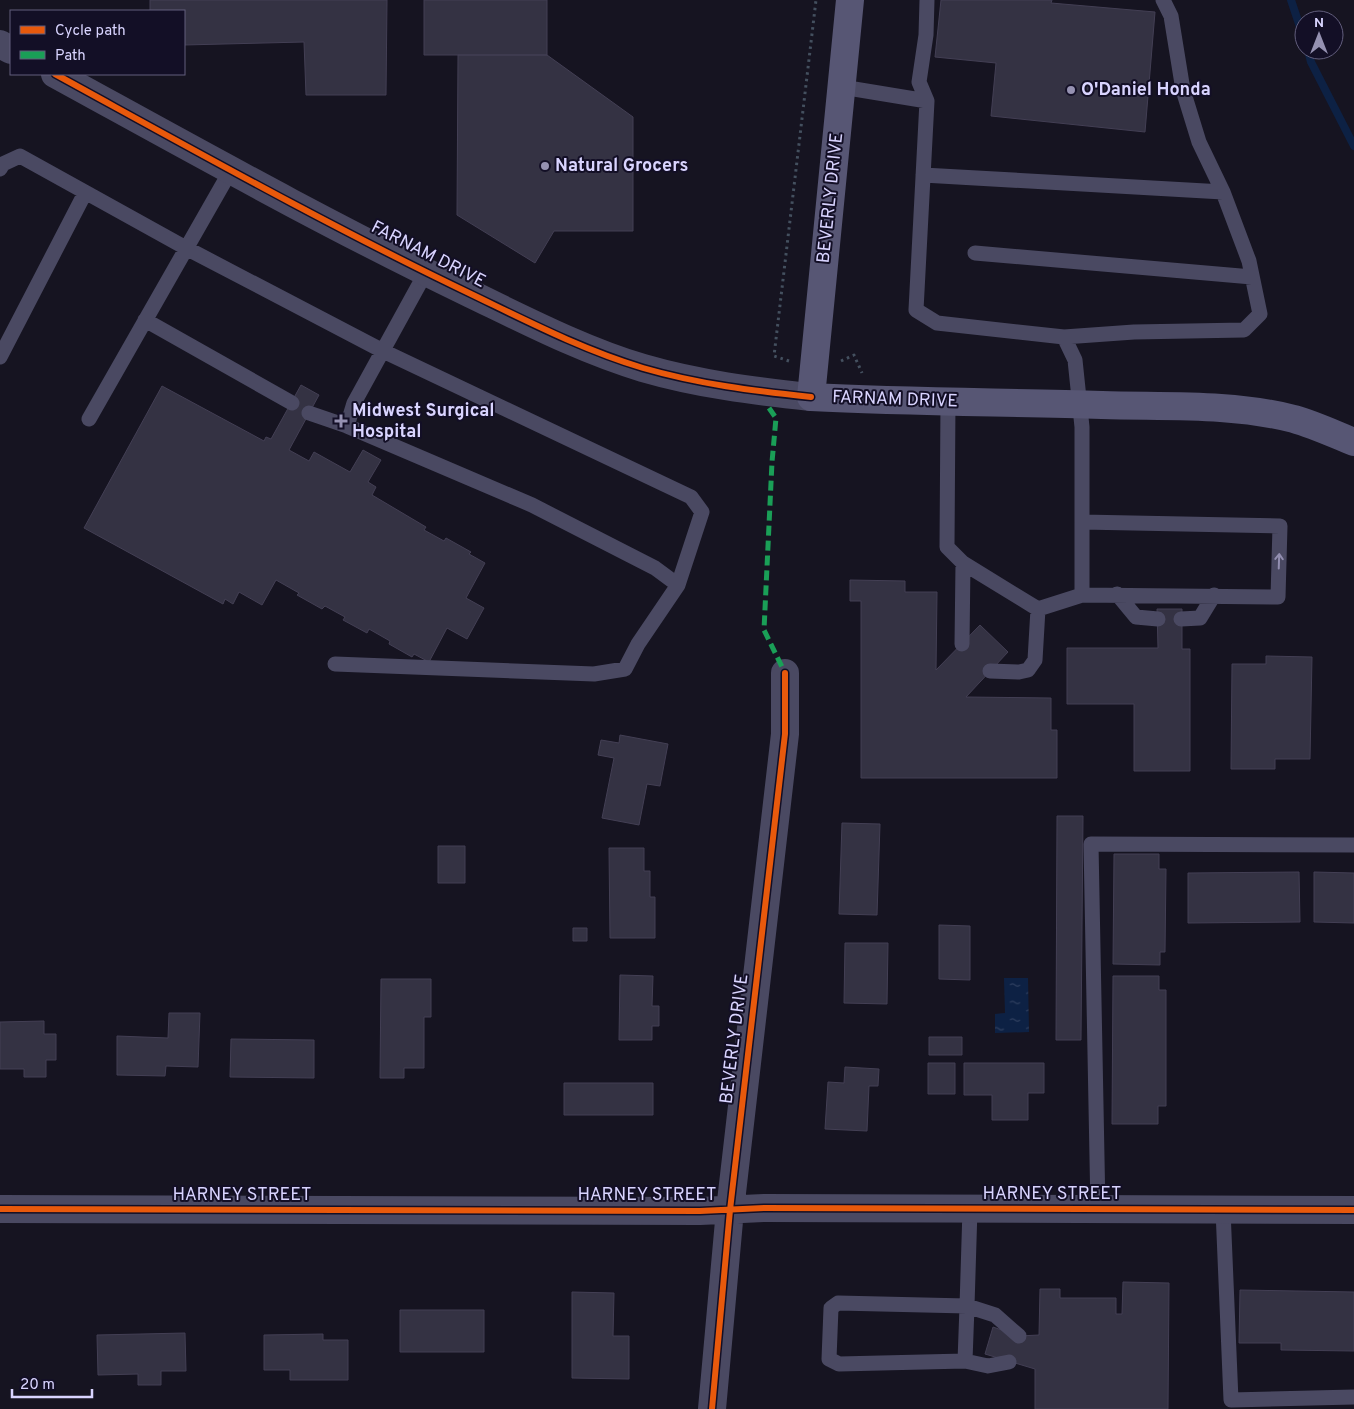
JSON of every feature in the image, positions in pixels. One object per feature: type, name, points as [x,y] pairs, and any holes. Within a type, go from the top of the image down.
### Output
[{"type":"main road","name":"BEVERLY DRIVE","points":[[811,397],[850,0]]},
{"type":"main road","name":"FARNAM DRIVE","points":[[811,397],[1244,410],[1293,419],[1354,442]]},
{"type":"street","name":"FARNAM DRIVE","points":[[57,75],[231,170],[426,272],[584,348],[641,368],[687,380],[730,388],[811,397]]},
{"type":"street","name":"BEVERLY DRIVE","points":[[712,1409],[730,1210],[785,734],[785,673]]},
{"type":"street","name":"HARNEY STREET","points":[[0,1209],[680,1211],[764,1208],[1354,1210]]},
{"type":"lane","points":[[927,0],[926,35],[919,82],[928,101],[916,310],[937,323],[1064,337],[1134,332],[1244,330],[1260,314],[1249,261],[1223,192],[1199,142],[1183,90],[1171,16],[1164,0]]},
{"type":"lane","points":[[842,87],[928,101]]},
{"type":"lane","points":[[0,170],[3,164],[20,156],[186,248],[383,351],[691,498],[702,512],[678,585],[638,644],[625,669],[594,674],[334,664]]},
{"type":"lane","points":[[89,420],[231,170]]},
{"type":"lane","points":[[923,175],[1223,192]]},
{"type":"lane","points":[[0,356],[85,193]]},
{"type":"lane","points":[[975,253],[1252,277]]},
{"type":"lane","points":[[347,426],[354,403],[426,272]]},
{"type":"lane","points":[[145,320],[292,403]]},
{"type":"lane","points":[[1064,337],[1075,360],[1082,428],[1082,595]]},
{"type":"lane","points":[[948,401],[947,547],[963,563],[1038,609],[1082,595],[1278,597],[1280,526],[1082,522]]},
{"type":"lane","points":[[310,413],[347,426],[532,504],[655,568],[678,585]]},
{"type":"lane","points":[[962,644],[963,563]]},
{"type":"lane","points":[[1117,594],[1136,618],[1158,619]]},
{"type":"lane","points":[[1181,619],[1200,618],[1214,595]]},
{"type":"lane","points":[[990,672],[1019,672],[1028,670],[1035,660],[1038,609]]},
{"type":"lane","points":[[1098,1210],[1091,844],[1354,845]]},
{"type":"lane","points":[[964,1361],[970,1209]]},
{"type":"lane","points":[[1223,1210],[1231,1400],[1262,1404],[1354,1397]]},
{"type":"lane","points":[[1009,1362],[988,1366],[964,1361],[839,1364],[828,1359],[831,1308],[838,1303],[967,1306],[995,1315],[1019,1336]]},
{"type":"water","points":[[1004,978],[1028,978],[1029,1032],[995,1033],[995,1014],[1005,1013]]},
{"type":"building","points":[[150,0],[387,0],[386,95],[306,95],[304,42],[185,45],[185,10],[150,10]]},
{"type":"building","points":[[424,0],[547,0],[547,55],[424,55]]},
{"type":"building","name":"O'Daniel Honda","points":[[941,0],[1052,0],[1051,3],[1155,12],[1145,132],[991,116],[996,63],[935,57]]},
{"type":"building","name":"Natural Grocers","points":[[458,55],[547,55],[633,117],[633,231],[554,231],[535,263],[457,215]]},
{"type":"building","points":[[301,385],[319,395],[289,450],[309,461],[314,452],[350,472],[363,450],[381,460],[368,482],[376,487],[372,495],[426,527],[424,530],[444,541],[446,538],[471,552],[469,554],[485,563],[466,598],[484,608],[467,639],[447,628],[429,662],[414,654],[412,657],[389,644],[390,641],[369,629],[367,633],[343,620],[345,617],[325,606],[322,609],[276,580],[262,605],[239,592],[233,604],[225,599],[223,604],[84,528],[162,386],[264,441],[266,437],[271,439]]},
{"type":"building","points":[[850,580],[905,581],[905,592],[937,592],[936,670],[980,625],[1008,652],[966,697],[1051,698],[1051,730],[1057,730],[1057,778],[861,778],[861,601],[850,601]]},
{"type":"building","points":[[1157,609],[1182,609],[1182,649],[1190,649],[1190,771],[1134,771],[1134,704],[1067,704],[1067,648],[1158,648]]},
{"type":"building","points":[[1266,656],[1312,657],[1310,759],[1275,759],[1275,769],[1231,769],[1232,664],[1266,664]]},
{"type":"building","points":[[620,735],[668,744],[660,786],[647,784],[639,825],[602,818],[614,758],[598,755],[601,740],[619,743]]},
{"type":"building","points":[[1057,816],[1083,816],[1081,1040],[1056,1040]]},
{"type":"building","points":[[842,823],[880,824],[877,915],[839,914]]},
{"type":"building","points":[[438,846],[465,846],[465,883],[438,883]]},
{"type":"building","points":[[609,848],[644,848],[644,871],[650,871],[650,897],[655,897],[655,938],[610,938]]},
{"type":"building","points":[[1114,854],[1159,854],[1159,869],[1166,869],[1165,952],[1160,952],[1160,965],[1113,964]]},
{"type":"building","points":[[1299,872],[1300,922],[1188,923],[1188,873]]},
{"type":"building","points":[[1314,872],[1354,873],[1354,923],[1314,922]]},
{"type":"building","points":[[939,925],[970,926],[970,980],[939,979]]},
{"type":"building","points":[[573,928],[587,928],[587,941],[573,941]]},
{"type":"building","points":[[845,943],[888,943],[887,1004],[844,1003]]},
{"type":"building","points":[[620,975],[653,976],[652,1006],[659,1006],[659,1026],[652,1026],[652,1040],[619,1040]]},
{"type":"building","points":[[1113,976],[1159,976],[1159,990],[1166,990],[1166,1106],[1158,1106],[1158,1124],[1112,1124]]},
{"type":"building","points":[[381,979],[431,979],[431,1017],[424,1017],[424,1068],[404,1068],[404,1078],[380,1078]]},
{"type":"building","points":[[169,1013],[200,1013],[198,1067],[166,1066],[165,1076],[117,1075],[117,1036],[168,1038]]},
{"type":"building","points":[[44,1021],[44,1034],[56,1034],[56,1060],[46,1060],[46,1077],[24,1077],[24,1069],[0,1069],[0,1022]]},
{"type":"building","points":[[929,1037],[962,1037],[962,1055],[929,1055]]},
{"type":"building","points":[[231,1039],[314,1040],[314,1078],[230,1077]]},
{"type":"building","points":[[928,1063],[955,1063],[955,1094],[928,1094]]},
{"type":"building","points":[[964,1063],[1044,1063],[1044,1093],[1028,1093],[1028,1120],[992,1120],[992,1095],[964,1095]]},
{"type":"building","points":[[845,1067],[879,1069],[878,1086],[869,1086],[867,1131],[825,1129],[828,1082],[844,1083]]},
{"type":"building","points":[[564,1083],[653,1083],[653,1115],[564,1115]]},
{"type":"building","points":[[1123,1282],[1169,1283],[1168,1409],[1035,1409],[1035,1369],[985,1354],[993,1327],[1019,1336],[1039,1335],[1040,1289],[1060,1289],[1060,1298],[1116,1298],[1116,1314],[1122,1314]]},
{"type":"building","points":[[1240,1290],[1354,1292],[1354,1351],[1281,1350],[1281,1343],[1239,1343]]},
{"type":"building","points":[[572,1292],[614,1293],[613,1336],[629,1336],[629,1379],[572,1378]]},
{"type":"building","points":[[400,1310],[484,1310],[484,1352],[400,1352]]},
{"type":"building","points":[[185,1333],[186,1371],[161,1371],[161,1385],[138,1385],[138,1374],[98,1375],[97,1335]]},
{"type":"building","points":[[323,1334],[323,1340],[348,1340],[348,1380],[290,1380],[290,1370],[264,1370],[264,1335]]},
{"type":"waterway","points":[[1291,0],[1294,10]]},
{"type":"waterway","points":[[1310,60],[1354,146]]},
{"type":"marked path","points":[[769,408],[776,418],[772,462],[764,630],[785,673]]},
{"type":"cycle path","points":[[57,75],[261,187],[365,241],[577,344],[621,361],[664,374],[705,383],[811,397]]},
{"type":"cycle path","points":[[712,1409],[730,1210],[785,734],[785,673]]},
{"type":"cycle path","points":[[0,1209],[700,1211],[764,1208],[1354,1210]]},
{"type":"place","name":"O'Daniel Honda","points":[[1071,90]]},
{"type":"place","name":"Natural Grocers","points":[[545,166]]},
{"type":"place","name":"Midwest Surgical Hospital","points":[[341,421]]}]
